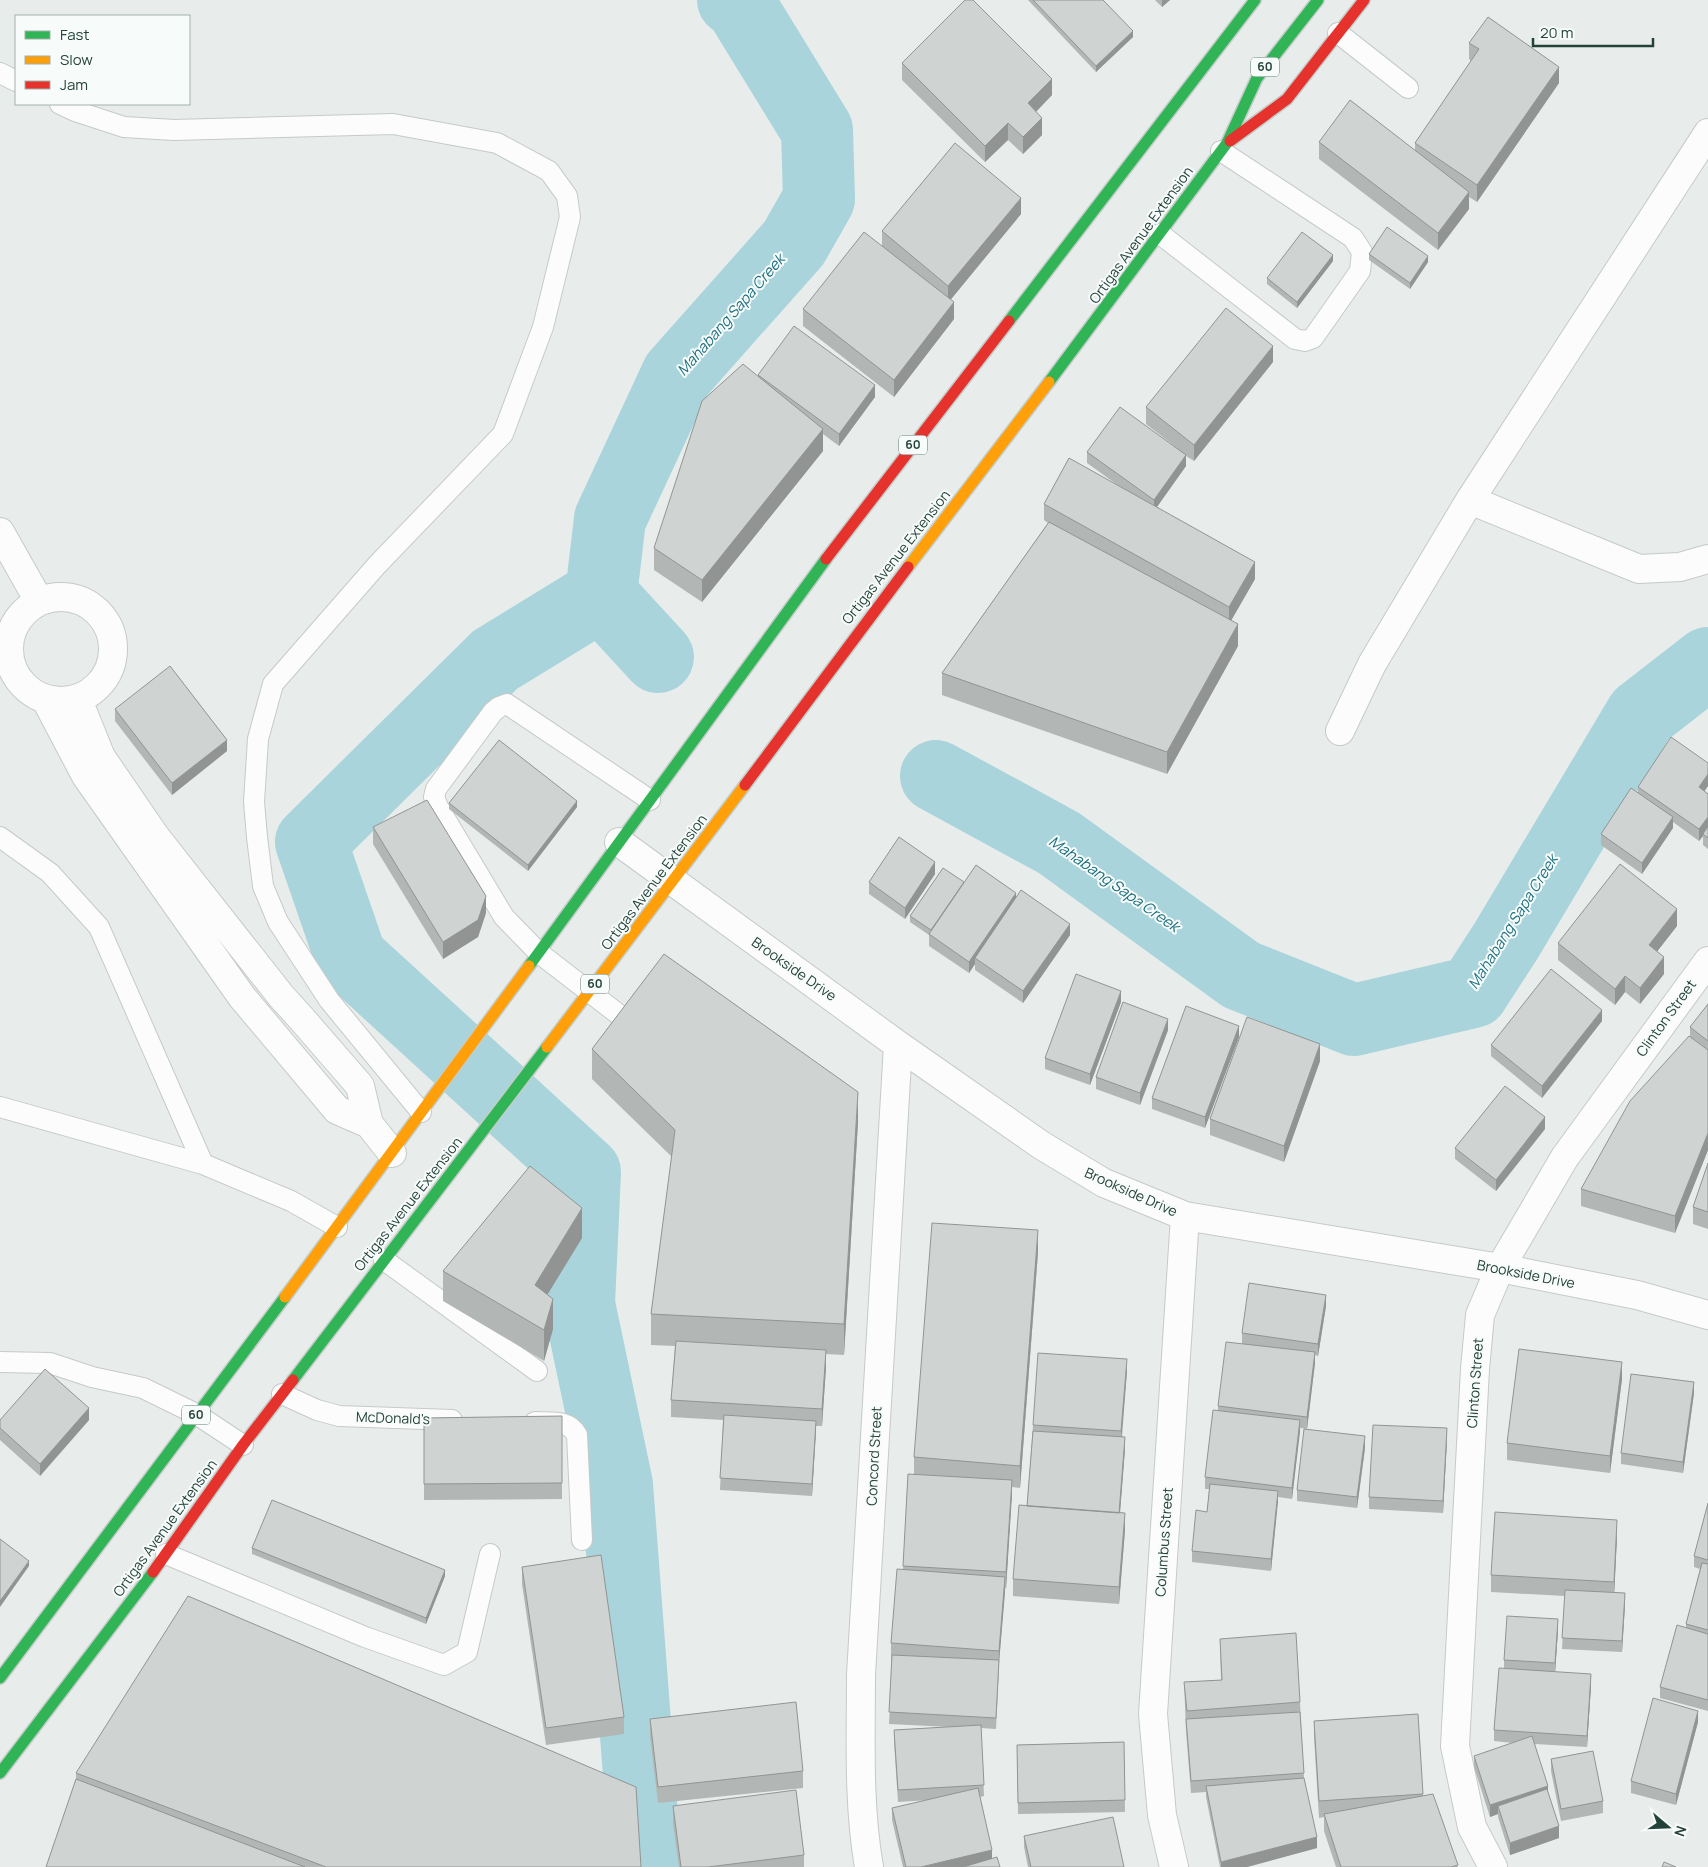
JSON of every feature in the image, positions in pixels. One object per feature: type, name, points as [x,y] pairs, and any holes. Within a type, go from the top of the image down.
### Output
[{"type":"main road","name":"60","points":[[0,1678],[392,1153],[792,603],[1255,0]]},
{"type":"main road","name":"Ortigas Avenue Extension","points":[[0,1773],[166,1554],[243,1445],[673,882],[852,640],[998,451],[1160,234],[1224,147],[1257,78],[1318,0]]},
{"type":"main road","points":[[1224,147],[1286,99],[1364,0]]},
{"type":"street","points":[[1340,731],[1372,664],[1470,500],[1708,133]]},
{"type":"street","points":[[1470,500],[1639,569],[1680,567],[1708,559]]},
{"type":"street","points":[[0,532],[39,601]]},
{"type":"street","points":[[57,596],[75,598],[90,605],[104,618],[112,634],[114,650],[111,666],[103,680],[92,692],[78,700],[62,702],[46,700],[32,694],[20,683],[12,669],[8,653],[10,637],[16,622],[26,610],[39,601],[57,596]]},
{"type":"street","points":[[46,700],[86,776],[242,997],[337,1110],[368,1124],[392,1153]]},
{"type":"street","points":[[78,700],[102,757],[155,836],[281,996],[360,1086],[368,1124]]},
{"type":"street","name":"Brookside Drive","points":[[619,842],[898,1045],[1041,1145],[1104,1183],[1185,1216],[1500,1268],[1637,1295],[1708,1315]]},
{"type":"street","name":"Clinton Street","points":[[1493,1867],[1472,1827],[1455,1746],[1475,1369],[1480,1315],[1500,1268],[1565,1157],[1708,961]]},
{"type":"street","name":"Concord Street","points":[[869,1867],[865,1843],[861,1769],[861,1675],[898,1045]]},
{"type":"street","name":"Columbus Street","points":[[1174,1867],[1162,1815],[1153,1714],[1185,1216]]},
{"type":"lane","points":[[1338,33],[1408,88]]},
{"type":"lane","points":[[0,73],[15,80]]},
{"type":"lane","points":[[62,105],[124,127],[174,130],[394,124],[497,143],[549,171],[567,196],[570,217],[543,327],[503,434],[377,565],[273,684],[258,738],[254,802],[257,837],[263,886],[278,922],[329,1000],[421,1112]]},
{"type":"lane","points":[[1160,234],[1295,339],[1305,341],[1313,338],[1360,271],[1362,252],[1353,238],[1224,147]]},
{"type":"lane","points":[[631,1024],[539,953],[504,917],[434,797],[436,789],[493,712],[507,704],[650,800]]},
{"type":"lane","points":[[0,837],[50,873],[99,928],[203,1164]]},
{"type":"lane","points":[[0,1107],[203,1164],[291,1201],[337,1227]]},
{"type":"lane","points":[[384,1260],[537,1370]]},
{"type":"lane","points":[[0,1362],[50,1363],[92,1377],[143,1388],[196,1414],[243,1445]]},
{"type":"lane","name":"McDonald's","points":[[282,1394],[317,1410],[339,1416],[468,1420]]},
{"type":"lane","points":[[518,1422],[567,1424],[573,1428],[577,1435],[582,1540]]},
{"type":"lane","points":[[166,1554],[365,1638],[444,1665],[466,1652],[490,1554]]},
{"type":"building","points":[[965,0],[973,0],[1052,79],[1028,103],[1042,118],[1023,137],[1008,123],[985,146],[902,63]]},
{"type":"building","points":[[1033,0],[1103,0],[1133,31],[1096,66]]},
{"type":"building","points":[[1488,17],[1559,67],[1477,185],[1415,143],[1479,49],[1469,43]]},
{"type":"building","points":[[1350,100],[1469,192],[1438,233],[1319,142]]},
{"type":"building","points":[[955,143],[1021,198],[948,286],[882,231]]},
{"type":"building","points":[[1387,227],[1428,256],[1410,283],[1369,254]]},
{"type":"building","points":[[864,232],[954,302],[894,380],[803,309]]},
{"type":"building","points":[[1302,232],[1333,255],[1297,302],[1267,278]]},
{"type":"building","points":[[1226,308],[1273,346],[1194,445],[1146,407]]},
{"type":"building","points":[[794,326],[875,385],[839,434],[758,375]]},
{"type":"building","points":[[743,364],[823,429],[702,580],[654,548],[702,401]]},
{"type":"building","points":[[1120,407],[1186,455],[1154,500],[1087,452]]},
{"type":"building","points":[[1069,458],[1255,562],[1229,607],[1044,504]]},
{"type":"building","points":[[1049,522],[1238,624],[1167,752],[942,673]]},
{"type":"building","points":[[170,666],[227,740],[172,783],[115,709]]},
{"type":"building","points":[[1671,737],[1708,763],[1708,774],[1699,787],[1708,794],[1708,817],[1699,829],[1638,787]]},
{"type":"building","points":[[499,740],[577,801],[528,865],[449,803]]},
{"type":"building","points":[[1631,788],[1673,817],[1642,863],[1601,834]]},
{"type":"building","points":[[427,800],[486,896],[478,920],[443,942],[373,827]]},
{"type":"building","points":[[1708,826],[1708,838],[1703,834]]},
{"type":"building","points":[[899,837],[935,862],[905,908],[869,882]]},
{"type":"building","points":[[1620,864],[1677,909],[1649,945],[1664,957],[1640,988],[1625,976],[1615,989],[1558,943]]},
{"type":"building","points":[[976,865],[1016,893],[969,962],[929,934]]},
{"type":"building","points":[[943,868],[964,882],[931,930],[910,916]]},
{"type":"building","points":[[1021,890],[1070,924],[1023,991],[975,958]]},
{"type":"building","points":[[664,954],[858,1092],[844,1324],[651,1314],[675,1130],[592,1049]]},
{"type":"building","points":[[1551,969],[1602,1010],[1542,1086],[1491,1045]]},
{"type":"building","points":[[1076,974],[1121,991],[1090,1074],[1045,1058]]},
{"type":"building","points":[[1123,1002],[1168,1019],[1140,1093],[1096,1077]]},
{"type":"building","points":[[1708,1004],[1708,1041],[1690,1027]]},
{"type":"building","points":[[1186,1006],[1239,1026],[1205,1117],[1152,1098]]},
{"type":"building","points":[[1247,1017],[1320,1044],[1284,1146],[1210,1119]]},
{"type":"building","points":[[1689,1036],[1708,1050],[1708,1133],[1675,1216],[1581,1189],[1630,1101]]},
{"type":"building","points":[[1505,1086],[1545,1117],[1496,1180],[1455,1148]]},
{"type":"building","points":[[1708,1163],[1708,1212],[1693,1207]]},
{"type":"building","points":[[530,1166],[582,1208],[535,1285],[553,1299],[544,1330],[443,1271]]},
{"type":"building","points":[[932,1223],[1038,1230],[1020,1466],[914,1457]]},
{"type":"building","points":[[1249,1283],[1326,1295],[1318,1344],[1242,1333]]},
{"type":"building","points":[[676,1341],[826,1350],[822,1409],[671,1400]]},
{"type":"building","points":[[1226,1342],[1315,1352],[1307,1417],[1218,1406]]},
{"type":"building","points":[[1519,1349],[1622,1362],[1610,1456],[1507,1443]]},
{"type":"building","points":[[1038,1353],[1127,1359],[1121,1431],[1033,1425]]},
{"type":"building","points":[[45,1369],[89,1408],[40,1464],[0,1428],[0,1420]]},
{"type":"building","points":[[1631,1374],[1694,1382],[1683,1462],[1621,1453]]},
{"type":"building","points":[[1213,1410],[1300,1420],[1292,1488],[1205,1477]]},
{"type":"building","points":[[724,1415],[816,1421],[812,1484],[720,1478]]},
{"type":"building","points":[[562,1416],[562,1483],[424,1484],[424,1418]]},
{"type":"building","points":[[1373,1425],[1447,1428],[1443,1501],[1369,1497]]},
{"type":"building","points":[[1304,1429],[1365,1436],[1357,1497],[1297,1490]]},
{"type":"building","points":[[1033,1431],[1125,1437],[1119,1513],[1027,1506]]},
{"type":"building","points":[[908,1474],[1012,1480],[1006,1572],[903,1566]]},
{"type":"building","points":[[1210,1484],[1278,1491],[1271,1559],[1192,1551],[1196,1510],[1207,1512]]},
{"type":"building","points":[[272,1500],[445,1570],[426,1618],[252,1548]]},
{"type":"building","points":[[1708,1503],[1708,1560],[1694,1556]]},
{"type":"building","points":[[1019,1505],[1125,1513],[1119,1587],[1013,1579]]},
{"type":"building","points":[[1495,1512],[1617,1520],[1614,1582],[1491,1575]]},
{"type":"building","points":[[0,1539],[29,1561],[0,1601]]},
{"type":"building","points":[[601,1555],[624,1717],[546,1728],[522,1567]]},
{"type":"building","points":[[1702,1563],[1708,1564],[1708,1630],[1686,1624]]},
{"type":"building","points":[[897,1569],[1005,1577],[999,1651],[891,1643]]},
{"type":"building","points":[[1565,1590],[1625,1593],[1622,1641],[1562,1638]]},
{"type":"building","points":[[188,1596],[636,1787],[641,1867],[326,1867],[76,1773]]},
{"type":"building","points":[[1507,1616],[1558,1619],[1555,1663],[1504,1660]]},
{"type":"building","points":[[1677,1625],[1708,1634],[1708,1700],[1660,1687]]},
{"type":"building","points":[[1296,1633],[1300,1702],[1187,1711],[1184,1682],[1222,1680],[1220,1639]]},
{"type":"building","points":[[892,1655],[999,1660],[996,1718],[889,1712]]},
{"type":"building","points":[[1499,1668],[1591,1674],[1587,1736],[1494,1730]]},
{"type":"building","points":[[1653,1698],[1698,1711],[1676,1794],[1631,1781]]},
{"type":"building","points":[[796,1702],[803,1771],[658,1787],[650,1719]]},
{"type":"building","points":[[1300,1712],[1304,1773],[1191,1781],[1186,1719]]},
{"type":"building","points":[[1418,1714],[1423,1794],[1319,1801],[1314,1721]]},
{"type":"building","points":[[981,1725],[984,1785],[898,1790],[894,1730]]},
{"type":"building","points":[[1532,1736],[1548,1786],[1490,1805],[1474,1756]]},
{"type":"building","points":[[1124,1742],[1125,1800],[1018,1803],[1017,1745]]},
{"type":"building","points":[[1593,1751],[1603,1801],[1561,1809],[1551,1759]]},
{"type":"building","points":[[1304,1778],[1317,1837],[1221,1862],[1206,1786]]},
{"type":"building","points":[[76,1779],[305,1867],[46,1867]]},
{"type":"building","points":[[978,1788],[992,1850],[921,1867],[906,1867],[892,1808]]},
{"type":"building","points":[[1547,1789],[1559,1826],[1510,1843],[1498,1806]]},
{"type":"building","points":[[796,1790],[804,1855],[708,1867],[681,1867],[673,1806]]},
{"type":"building","points":[[1433,1794],[1458,1865],[1451,1867],[1341,1867],[1324,1814]]},
{"type":"building","points":[[1113,1817],[1124,1867],[1031,1867],[1024,1836]]},
{"type":"building","points":[[997,1857],[1000,1867],[963,1867]]},
{"type":"building","points":[[1664,1862],[1676,1867],[1662,1867]]},
{"type":"waterway","name":"Mahabang Sapa Creek","points":[[658,657],[601,595],[610,519],[677,375],[794,243],[819,199],[817,130],[739,3],[733,0]]},
{"type":"waterway","points":[[601,595],[495,660],[311,842],[351,958],[585,1172],[579,1304],[617,1485],[646,1867]]},
{"type":"waterway","name":"Mahabang Sapa Creek","points":[[936,776],[1059,843],[1241,975],[1354,1020],[1473,992],[1506,941],[1641,715],[1708,663]]},
{"type":"traffic: fast","points":[[1009,321],[1255,0]]},
{"type":"traffic: fast","points":[[1049,382],[1227,143],[1257,78],[1318,0]]},
{"type":"traffic: fast","points":[[529,966],[826,559]]},
{"type":"traffic: fast","points":[[293,1380],[547,1047]]},
{"type":"traffic: fast","points":[[0,1678],[285,1297]]},
{"type":"traffic: fast","points":[[0,1773],[153,1572]]},
{"type":"traffic: slow","points":[[908,567],[1049,382]]},
{"type":"traffic: slow","points":[[547,1047],[745,785]]},
{"type":"traffic: slow","points":[[285,1297],[529,966]]},
{"type":"traffic: jam","points":[[1230,141],[1287,99],[1364,0]]},
{"type":"traffic: jam","points":[[826,559],[1009,321]]},
{"type":"traffic: jam","points":[[745,785],[908,567]]},
{"type":"traffic: jam","points":[[153,1572],[243,1445],[293,1380]]}]
